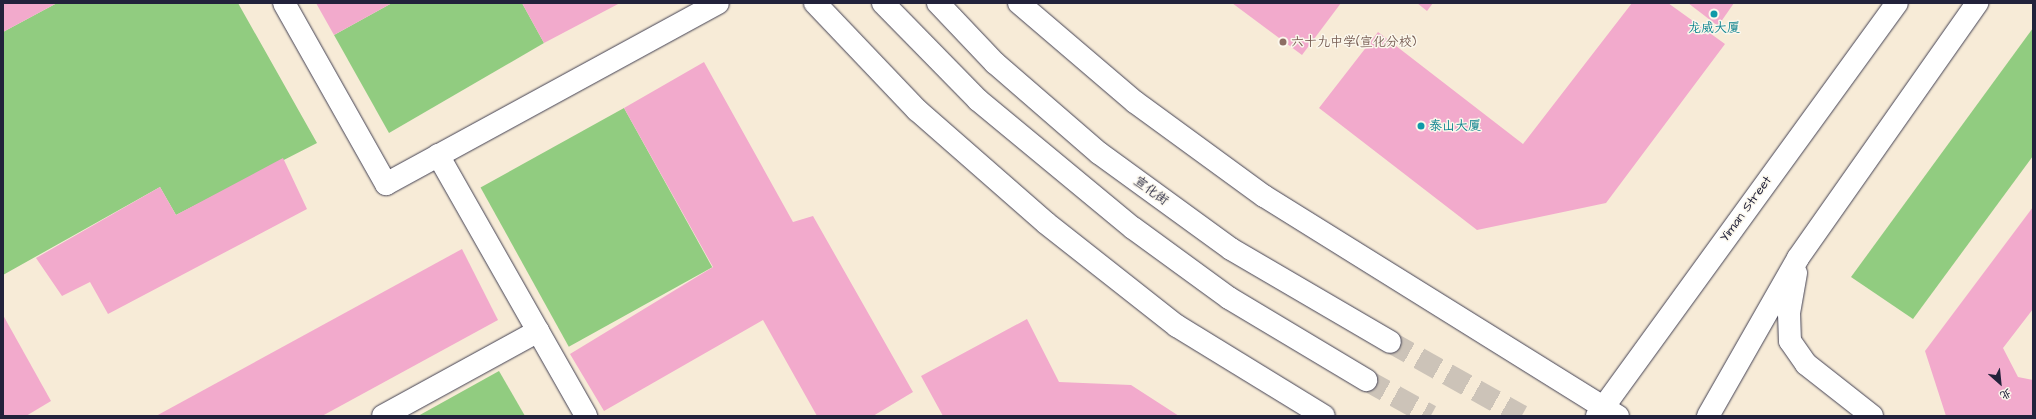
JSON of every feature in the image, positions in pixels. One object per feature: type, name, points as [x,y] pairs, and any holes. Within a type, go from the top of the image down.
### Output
[{"type":"main road","points":[[284,3],[386,184],[718,3]]},
{"type":"main road","points":[[815,3],[917,110],[1046,223],[1177,326],[1324,416]]},
{"type":"main road","points":[[882,3],[978,100],[1133,228],[1229,298],[1366,380]]},
{"type":"main road","name":"宣化街","points":[[938,3],[995,63],[1099,153],[1230,249],[1390,342]]},
{"type":"main road","points":[[1019,3],[1135,102],[1264,196],[1606,413]]},
{"type":"main road","name":"Yiman Street","points":[[1606,413],[1897,3]]},
{"type":"main road","points":[[1708,416],[1798,258],[1977,3]]},
{"type":"main road","points":[[438,155],[586,416]]},
{"type":"main road","points":[[1798,258],[1788,313],[1790,341],[1806,364],[1872,416]]},
{"type":"main road","points":[[383,416],[538,331]]},
{"type":"green space","points":[[57,3],[238,3],[317,143],[176,215],[160,187],[3,275],[3,32]]},
{"type":"green space","points":[[392,3],[522,3],[544,43],[389,133],[334,35]]},
{"type":"green space","points":[[2033,28],[2033,156],[1913,319],[1851,277]]},
{"type":"green space","points":[[624,108],[712,267],[569,347],[481,188]]},
{"type":"green space","points":[[499,371],[525,416],[418,416]]},
{"type":"building","points":[[3,3],[57,3],[3,32]]},
{"type":"building","points":[[316,3],[392,3],[334,35]]},
{"type":"building","points":[[522,3],[620,3],[544,43]]},
{"type":"building","points":[[1232,3],[1341,3],[1302,55]]},
{"type":"building","points":[[1417,3],[1433,3],[1427,11]]},
{"type":"building","name":"泰山大厦","points":[[1632,3],[1668,3],[1725,44],[1606,203],[1477,230],[1319,108],[1378,32],[1523,144]]},
{"type":"building","name":"龙威大厦","points":[[1688,3],[1734,3],[1718,26]]},
{"type":"building","points":[[704,62],[793,222],[813,216],[913,392],[873,416],[817,416],[763,320],[604,411],[570,354],[713,267],[624,108]]},
{"type":"building","points":[[283,158],[307,209],[108,314],[90,282],[62,296],[36,258],[160,187],[176,215]]},
{"type":"building","points":[[2033,207],[2033,309],[2003,348],[2018,377],[2033,380],[2033,416],[1946,416],[1925,351]]},
{"type":"building","points":[[462,249],[498,320],[322,416],[156,416]]},
{"type":"building","points":[[3,315],[51,401],[26,416],[3,416]]},
{"type":"building","points":[[1027,319],[1059,382],[1131,385],[1179,416],[943,416],[921,376]]},
{"type":"tunnel","points":[[1390,342],[1522,416]]},
{"type":"tunnel","points":[[1366,380],[1431,416]]},
{"type":"place","name":"龙威大厦","points":[[1714,14]]},
{"type":"place","name":"六十九中学(宣化分校)","points":[[1283,42]]},
{"type":"place","name":"泰山大厦","points":[[1421,126]]}]
